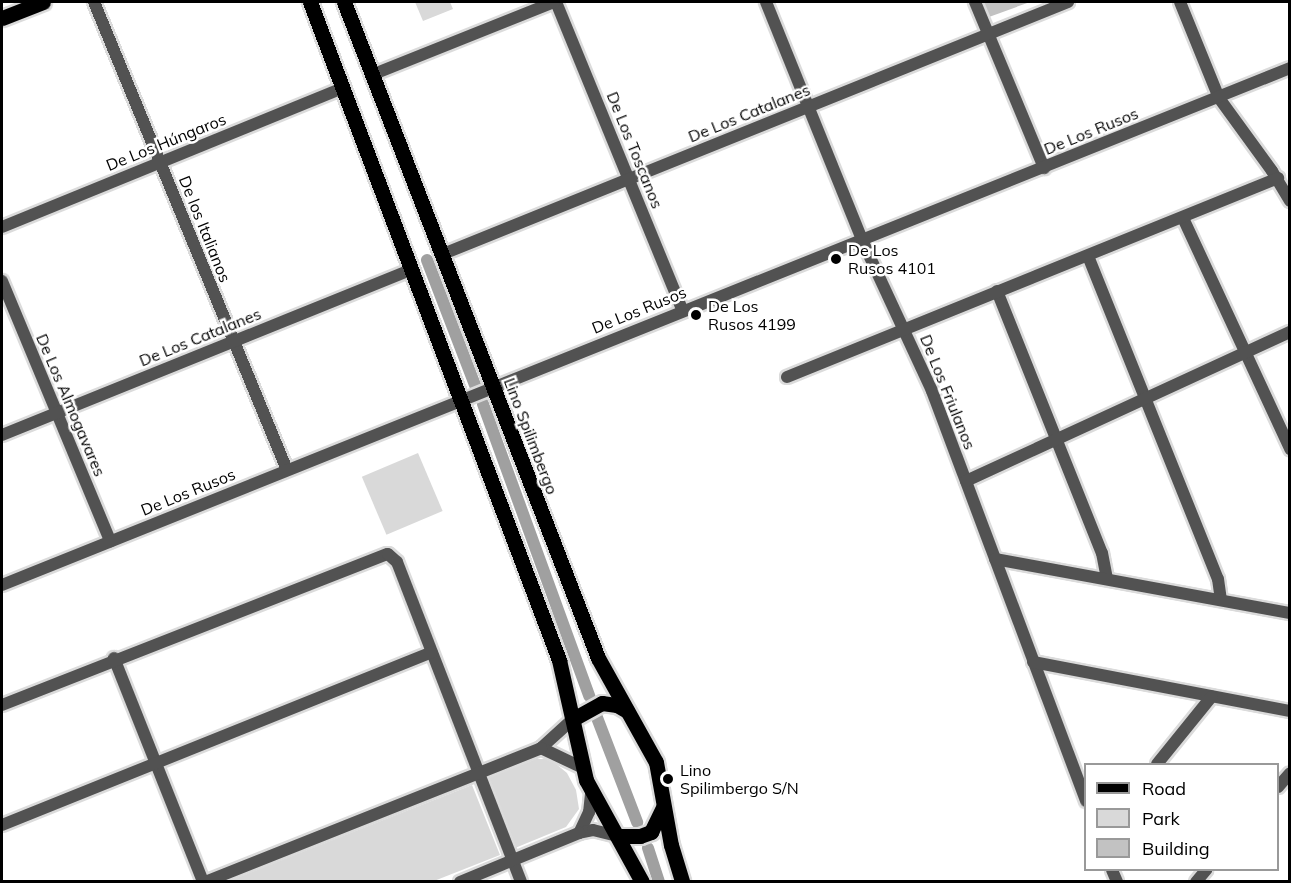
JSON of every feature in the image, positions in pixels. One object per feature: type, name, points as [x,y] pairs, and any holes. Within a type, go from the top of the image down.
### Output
[{"type":"main road","points":[[2,18],[43,2]]},
{"type":"main road","points":[[310,2],[411,270],[464,402],[559,660],[573,719],[581,767],[591,794],[642,882]]},
{"type":"main road","name":"Lino Spilimbergo","points":[[344,2],[374,74],[598,658],[656,762],[663,806],[682,882]]},
{"type":"main road","points":[[573,719],[602,703],[617,705],[629,713]]},
{"type":"main road","points":[[617,836],[640,836],[651,832],[663,806]]},
{"type":"street","name":"De los Italianos","points":[[94,2],[287,470]]},
{"type":"street","points":[[374,74],[555,2]]},
{"type":"street","name":"De Los Toscanos","points":[[555,2],[683,311]]},
{"type":"street","name":"De Los Friulanos","points":[[766,2],[862,240],[903,327],[966,480],[1084,796]]},
{"type":"street","points":[[975,2],[1044,168]]},
{"type":"street","name":"De Los Catalanes","points":[[443,254],[1068,2]]},
{"type":"street","points":[[1180,2],[1219,98],[1278,178],[1290,201]]},
{"type":"street","name":"De Los Rusos","points":[[2,585],[287,470],[464,402],[493,387],[1290,68]]},
{"type":"street","name":"De Los Húngaros","points":[[2,227],[343,88]]},
{"type":"street","points":[[786,377],[903,327],[1089,256],[1278,178]]},
{"type":"street","points":[[1183,218],[1290,449]]},
{"type":"street","points":[[1089,256],[1218,579],[1221,600]]},
{"type":"street","name":"De Los Catalanes","points":[[2,435],[411,270]]},
{"type":"street","name":"De Los Almogavares","points":[[2,281],[110,542]]},
{"type":"street","points":[[997,291],[1102,553],[1107,578]]},
{"type":"street","points":[[966,480],[1290,332]]},
{"type":"street","points":[[2,705],[114,658],[388,554],[397,562],[521,882]]},
{"type":"street","points":[[995,559],[1290,613]]},
{"type":"street","points":[[2,825],[432,652]]},
{"type":"street","points":[[114,658],[204,882],[478,771],[542,748],[573,719]]},
{"type":"street","points":[[1033,662],[1290,711]]},
{"type":"street","points":[[1159,763],[1212,696]]},
{"type":"street","points":[[542,748],[581,767]]},
{"type":"street","points":[[1279,786],[1290,773]]},
{"type":"street","points":[[579,833],[590,812],[591,794]]},
{"type":"street","points":[[460,882],[579,833],[593,830],[617,836]]},
{"type":"green space","points":[[415,2],[450,2],[453,9],[423,21]]},
{"type":"green space","points":[[418,453],[443,511],[386,535],[362,477]]},
{"type":"green space","points":[[536,759],[550,759],[567,773],[576,790],[579,809],[566,827],[515,848],[488,777]]},
{"type":"green space","points":[[472,785],[500,855],[434,881],[229,881]]},
{"type":"building","points":[[983,2],[1030,2],[989,17]]},
{"type":"waterway","points":[[427,260],[475,385]]},
{"type":"waterway","points":[[483,404],[589,696]]},
{"type":"waterway","points":[[596,715],[637,822]]},
{"type":"waterway","points":[[648,848],[659,882]]},
{"type":"place","name":"De Los Rusos 4101","points":[[836,259]]},
{"type":"place","name":"De Los Rusos 4199","points":[[696,315]]},
{"type":"place","name":"Lino Spilimbergo S/N","points":[[668,779]]}]
